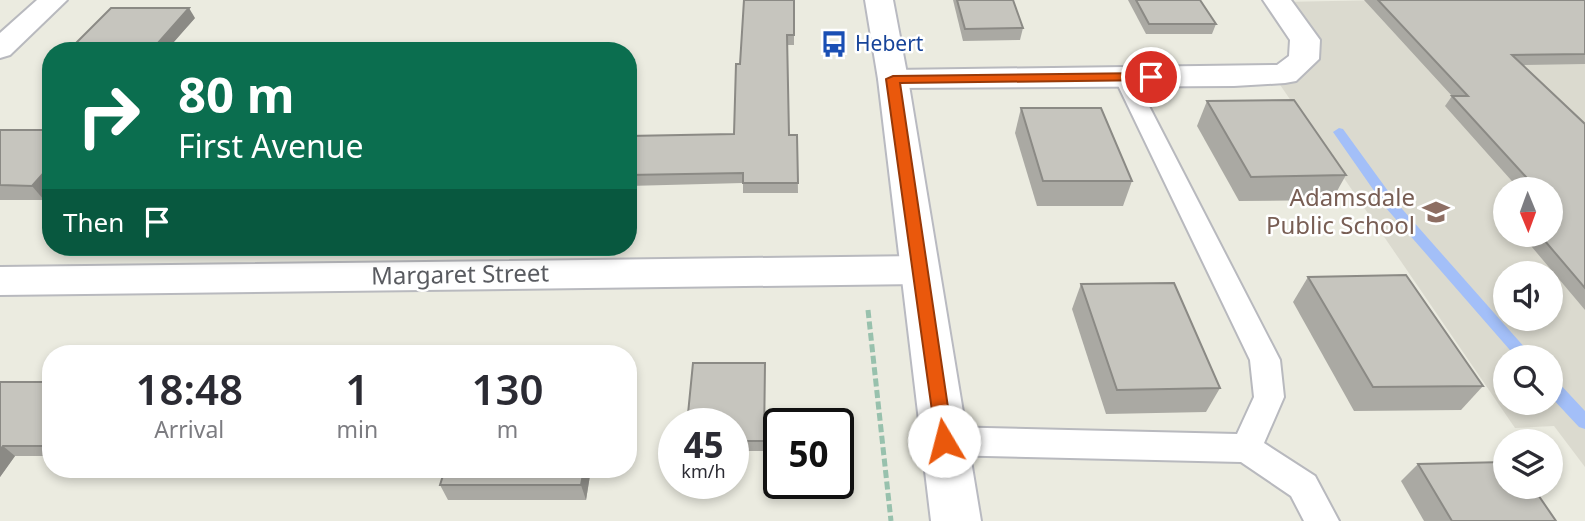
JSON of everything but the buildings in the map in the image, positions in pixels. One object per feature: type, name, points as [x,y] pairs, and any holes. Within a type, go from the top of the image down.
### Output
[{"type":"street","points":[[0,49],[53,0]]},
{"type":"street","points":[[879,0],[893,79],[956,521]]},
{"type":"street","points":[[893,79],[1285,74],[1304,59],[1305,40],[1277,0]]},
{"type":"street","name":"Margaret Street","points":[[0,281],[920,270]]},
{"type":"lane","points":[[1124,77],[1265,360],[1269,397],[1246,448]]},
{"type":"lane","points":[[944,441],[1246,448],[1303,486],[1322,521]]},
{"type":"path","points":[[864,270],[891,521]]},
{"type":"shaded area","name":"Adamsdale Public School","points":[[1585,0],[1585,467],[1563,438],[1563,429],[1556,429],[1554,426],[1515,428],[1506,415],[1563,415],[1563,345],[1493,345],[1493,396],[1274,76],[1308,59],[1281,2]]},
{"type":"waterway","points":[[1339,132],[1391,205],[1514,345]]},
{"type":"waterway","points":[[1563,399],[1585,422]]},
{"type":"place","name":"Hebert","points":[[834,44]]},
{"type":"place","name":"Adamsdale Public School","points":[[1436,212]]},
{"type":"route","points":[[944,441],[893,79],[1151,77]]}]
